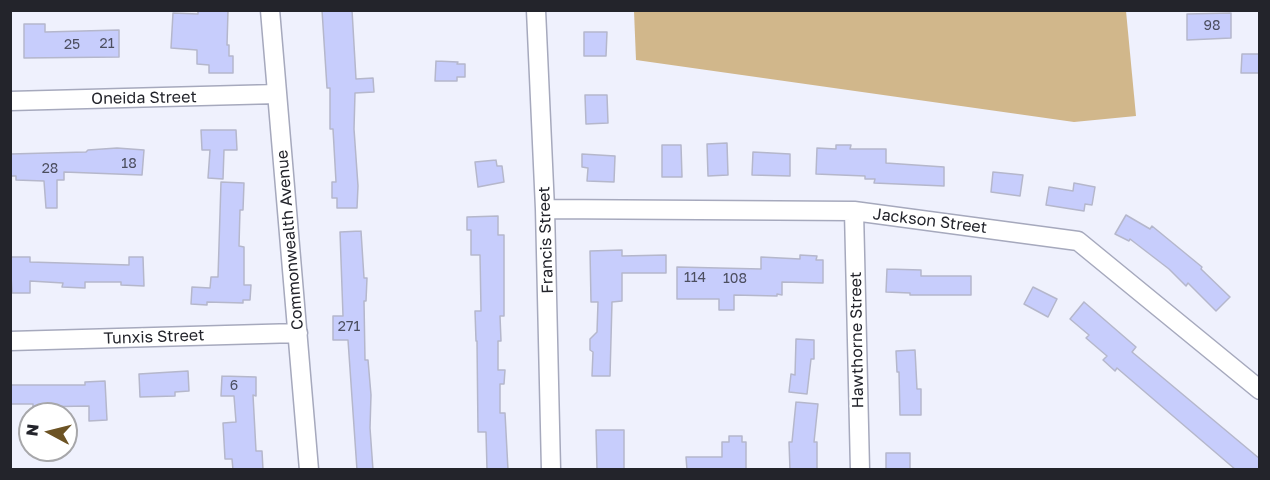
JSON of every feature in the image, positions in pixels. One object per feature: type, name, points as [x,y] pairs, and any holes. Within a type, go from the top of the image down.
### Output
[{"type":"street","name":"Commonwealth Avenue","points":[[270,10],[309,470]]},
{"type":"street","name":"Francis Street","points":[[536,10],[545,209],[551,470]]},
{"type":"street","name":"Oneida Street","points":[[10,101],[277,94]]},
{"type":"street","name":"Jackson Street","points":[[545,209],[854,211],[1078,241],[1260,390]]},
{"type":"street","name":"Hawthorne Street","points":[[854,211],[860,470]]},
{"type":"street","name":"Tunxis Street","points":[[10,341],[298,333]]},
{"type":"shaded area","points":[[634,11],[1126,11],[1136,116],[1074,122],[636,60]]},
{"type":"building","points":[[198,10],[228,11],[227,45],[229,45],[229,56],[233,56],[233,73],[209,73],[209,65],[197,64],[197,50],[171,48],[173,13],[198,14]]},
{"type":"building","points":[[322,10],[352,10],[356,79],[373,78],[374,92],[355,93],[357,208],[337,208],[337,198],[332,198],[332,182],[336,182]]},
{"type":"building","points":[[1231,13],[1231,38],[1187,40],[1187,14]]},
{"type":"building","points":[[24,24],[45,24],[45,32],[119,30],[119,57],[24,58]]},
{"type":"building","points":[[584,32],[607,32],[606,56],[584,56]]},
{"type":"building","points":[[1242,54],[1260,54],[1260,73],[1241,73]]},
{"type":"building","points":[[436,61],[465,64],[465,77],[457,77],[457,81],[435,81]]},
{"type":"building","points":[[585,95],[607,95],[608,123],[586,124]]},
{"type":"building","points":[[201,130],[236,130],[237,150],[224,150],[223,179],[208,178],[210,150],[202,150]]},
{"type":"building","points":[[727,143],[728,175],[708,176],[707,144]]},
{"type":"building","points":[[662,145],[681,145],[682,177],[662,177]]},
{"type":"building","points":[[836,145],[851,145],[850,149],[886,149],[886,163],[944,167],[944,186],[874,183],[875,179],[865,179],[865,176],[816,174],[817,148],[836,149]]},
{"type":"building","points":[[117,148],[144,150],[142,175],[64,172],[64,180],[57,180],[57,208],[46,208],[44,181],[16,180],[16,176],[10,176],[10,154],[86,152]]},
{"type":"building","points":[[753,152],[790,154],[790,176],[752,175]]},
{"type":"building","points":[[582,154],[615,156],[614,182],[587,181],[588,168],[582,167]]},
{"type":"building","points":[[496,160],[497,166],[502,166],[504,182],[478,187],[475,162]]},
{"type":"building","points":[[993,172],[1023,175],[1020,196],[991,192]]},
{"type":"building","points":[[221,182],[244,183],[243,210],[240,210],[239,246],[244,247],[244,285],[251,285],[250,300],[243,300],[243,303],[191,304],[192,287],[210,288],[211,277],[218,277]]},
{"type":"building","points":[[1074,183],[1095,187],[1092,205],[1085,204],[1084,211],[1046,205],[1049,187],[1073,191]]},
{"type":"building","points":[[1126,215],[1150,229],[1152,226],[1202,267],[1201,269],[1230,297],[1216,311],[1188,283],[1186,286],[1169,269],[1130,239],[1129,241],[1115,234]]},
{"type":"building","points":[[498,216],[498,235],[504,235],[504,316],[500,316],[501,341],[498,341],[498,370],[505,370],[504,384],[500,384],[500,413],[505,413],[508,470],[487,470],[486,432],[478,432],[475,311],[481,311],[480,255],[471,255],[471,230],[467,230],[467,217]]},
{"type":"building","points":[[361,231],[364,278],[367,278],[366,301],[364,301],[365,360],[368,360],[371,395],[370,428],[373,470],[357,470],[348,340],[333,340],[333,316],[343,316],[340,232]]},
{"type":"building","points":[[622,250],[622,256],[666,255],[666,273],[622,273],[622,301],[612,302],[610,376],[592,376],[593,352],[590,350],[590,339],[597,332],[598,302],[591,302],[590,251]]},
{"type":"building","points":[[800,255],[817,256],[816,260],[823,260],[823,283],[782,282],[782,295],[777,294],[777,296],[734,295],[734,310],[719,310],[719,299],[677,299],[677,267],[761,269],[761,257],[800,259]]},
{"type":"building","points":[[10,257],[30,257],[30,262],[129,265],[129,257],[143,257],[144,286],[121,285],[121,282],[85,282],[85,288],[62,287],[63,283],[30,281],[30,293],[12,293]]},
{"type":"building","points":[[887,269],[921,270],[921,276],[971,276],[971,295],[910,295],[910,293],[886,292]]},
{"type":"building","points":[[1033,287],[1057,299],[1048,317],[1024,304]]},
{"type":"building","points":[[1084,302],[1136,347],[1132,352],[1260,459],[1260,470],[1236,470],[1117,368],[1115,371],[1103,360],[1107,356],[1086,338],[1089,335],[1070,319]]},
{"type":"building","points":[[796,339],[814,340],[814,359],[811,359],[807,394],[789,392],[791,374],[795,375]]},
{"type":"building","points":[[915,350],[917,389],[921,389],[921,415],[900,415],[896,351]]},
{"type":"building","points":[[188,371],[189,391],[175,392],[175,396],[140,397],[139,374]]},
{"type":"building","points":[[222,376],[256,377],[256,396],[253,395],[256,451],[262,451],[263,470],[233,470],[232,459],[225,459],[223,423],[236,422],[234,396],[221,396]]},
{"type":"building","points":[[105,381],[107,420],[89,421],[89,406],[78,406],[78,402],[10,404],[10,385],[85,385],[85,382]]},
{"type":"building","points":[[796,402],[818,404],[814,442],[817,442],[817,470],[790,470],[789,442],[792,442]]},
{"type":"building","points":[[596,430],[624,430],[624,470],[597,470]]},
{"type":"building","points":[[729,436],[742,436],[742,442],[746,442],[746,470],[687,470],[686,457],[722,457],[722,442],[729,442]]},
{"type":"building","points":[[886,453],[910,453],[910,470],[886,470]]}]
